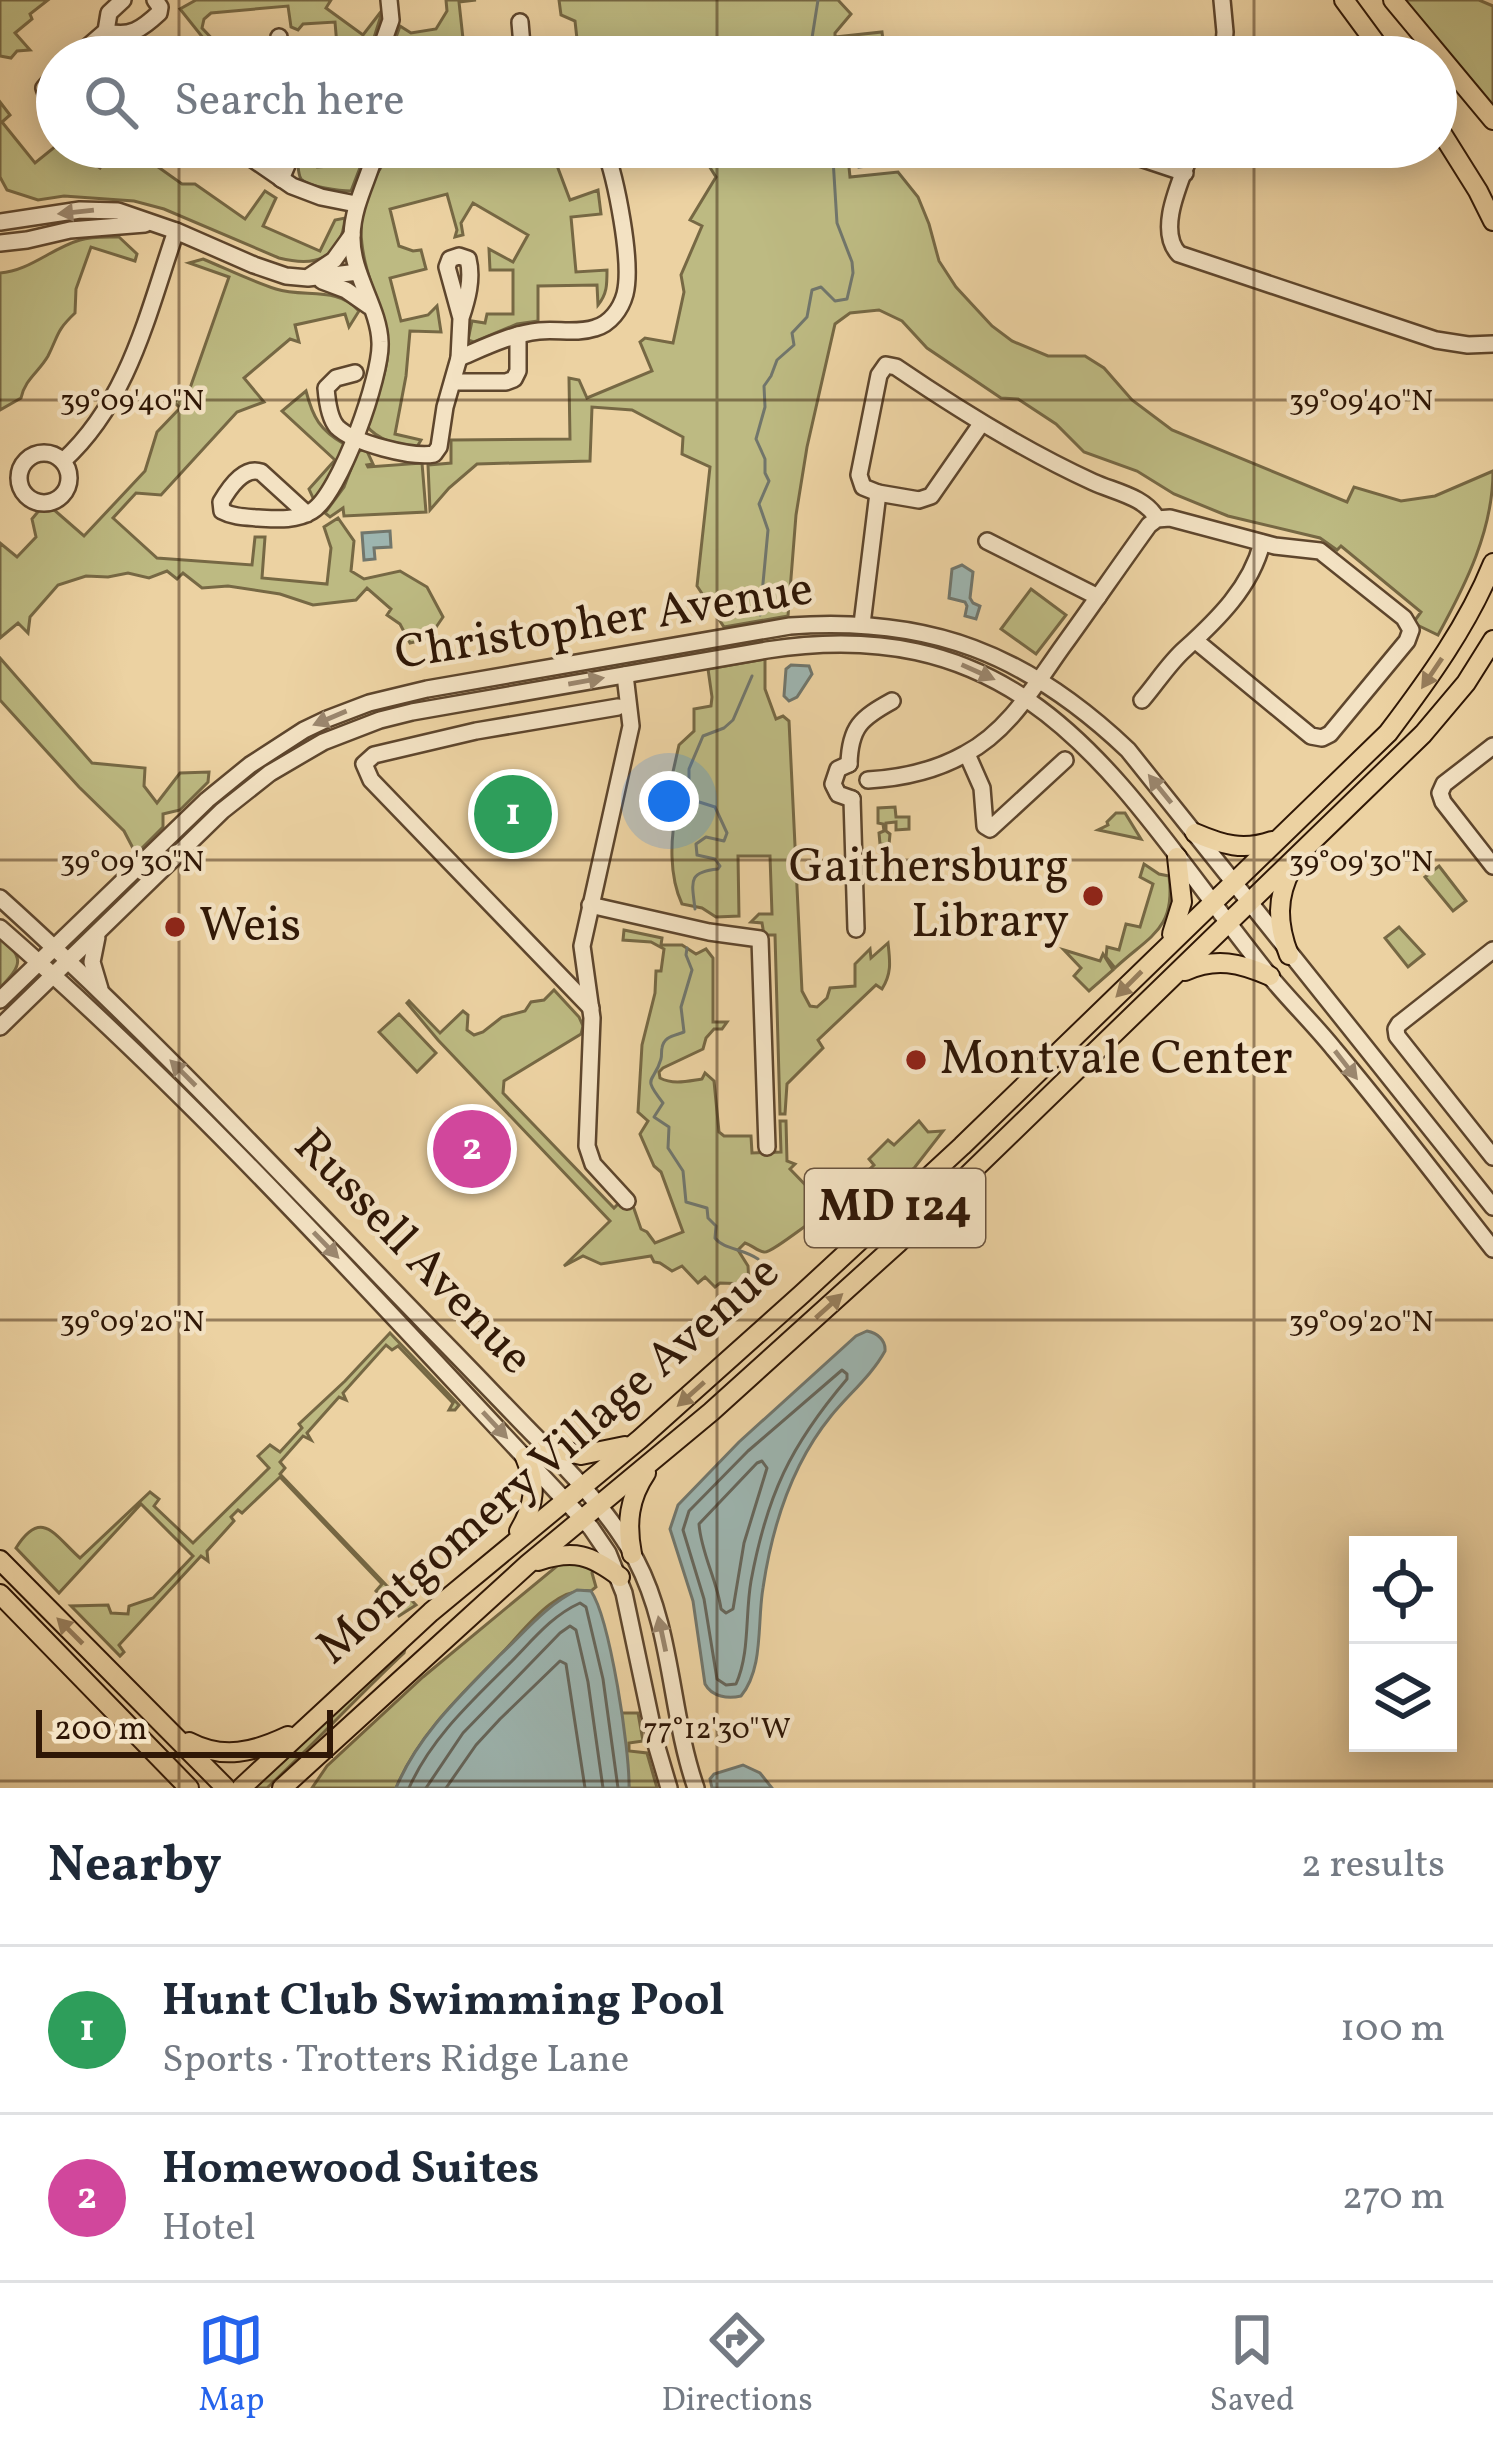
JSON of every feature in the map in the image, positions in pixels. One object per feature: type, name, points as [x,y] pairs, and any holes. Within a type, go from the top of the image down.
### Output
[{"type":"main road","points":[[1344,0],[1371,36]]},
{"type":"main road","points":[[1393,0],[1423,36]]},
{"type":"main road","points":[[1457,77],[1493,120]]},
{"type":"main road","points":[[1457,160],[1493,221]]},
{"type":"main road","name":"Montgomery Village Avenue","points":[[241,1788],[408,1633],[640,1439],[962,1146],[1388,733],[1433,674],[1492,569]]},
{"type":"main road","name":"Montgomery Village Avenue","points":[[282,1788],[528,1564],[653,1463],[898,1243],[1449,706],[1493,640]]},
{"type":"main road","points":[[1195,833],[1236,847],[1277,839]]},
{"type":"main road","points":[[1167,947],[1182,902],[1177,857]]},
{"type":"main road","points":[[1289,955],[1279,905],[1297,858]]},
{"type":"main road","points":[[1171,979],[1215,962],[1270,976]]},
{"type":"main road","points":[[546,1447],[581,1455],[640,1439]]},
{"type":"main road","points":[[503,1550],[530,1513],[535,1495],[525,1457]]},
{"type":"main road","points":[[632,1553],[630,1509],[653,1463]]},
{"type":"main road","points":[[528,1564],[578,1554],[620,1577]]},
{"type":"main road","points":[[0,1561],[226,1788]]},
{"type":"main road","points":[[0,1594],[189,1788]]},
{"type":"main road","points":[[408,1633],[428,1654]]},
{"type":"main road","points":[[178,1737],[200,1748],[230,1754],[259,1748],[303,1729]]},
{"type":"main road","points":[[303,1788],[316,1756]]},
{"type":"main road","points":[[161,1758],[172,1788]]},
{"type":"street","points":[[102,36],[109,14],[123,0]]},
{"type":"street","points":[[106,32],[137,31],[159,13],[155,0]]},
{"type":"street","points":[[385,36],[391,20],[389,0]]},
{"type":"street","points":[[1222,0],[1225,36]]},
{"type":"street","points":[[520,22],[522,36]]},
{"type":"street","points":[[265,168],[306,192],[356,204]]},
{"type":"street","points":[[280,179],[286,168]]},
{"type":"street","points":[[307,514],[257,470],[245,473],[221,502],[224,513],[233,516],[276,519],[307,514],[330,493],[380,354],[380,337],[358,272],[352,235],[356,204],[369,168]]},
{"type":"street","points":[[459,358],[518,335],[595,328],[620,307],[626,286],[624,242],[611,168]]},
{"type":"street","points":[[1170,168],[1185,173]]},
{"type":"street","points":[[1187,168],[1168,228],[1172,248],[1183,256],[1436,340],[1493,344]]},
{"type":"street","points":[[0,221],[100,209],[118,212],[274,273],[346,290],[370,306]]},
{"type":"street","points":[[0,242],[150,224]]},
{"type":"street","points":[[63,461],[100,420],[120,387],[176,231]]},
{"type":"street","points":[[308,278],[334,260],[352,235]]},
{"type":"street","points":[[308,278],[358,272]]},
{"type":"street","points":[[355,374],[336,378],[326,388],[336,425],[404,454],[437,451],[459,358],[460,319]]},
{"type":"street","points":[[454,382],[514,380],[518,335]]},
{"type":"street","points":[[981,424],[927,499],[863,488],[860,475],[879,375],[883,366],[896,367],[981,424],[1145,503],[1156,519]]},
{"type":"street","points":[[862,624],[878,493]]},
{"type":"street","points":[[868,780],[921,772],[967,754],[1002,725],[1156,519],[1170,518],[1262,543],[1320,551],[1411,630],[1322,739],[1311,736],[1196,641]]},
{"type":"street","points":[[987,541],[1098,597]]},
{"type":"street","points":[[1142,700],[1249,578],[1262,543]]},
{"type":"street","name":"Christopher Avenue","points":[[0,1000],[230,781],[304,730],[348,710],[427,688],[790,626],[900,628],[957,642],[1040,679],[1128,750],[1493,1208]]},
{"type":"street","name":"Christopher Avenue","points":[[0,1027],[235,801],[270,772],[323,742],[400,715],[790,646],[847,643],[926,654],[988,676],[1026,698],[1105,766],[1493,1249]]},
{"type":"street","points":[[625,674],[631,726],[582,958],[591,1008],[587,1146],[593,1164],[627,1202]]},
{"type":"street","points":[[849,764],[856,727],[892,701]]},
{"type":"street","points":[[591,1008],[369,777],[364,764],[371,756],[467,733],[618,707]]},
{"type":"street","points":[[1493,746],[1444,784],[1440,798],[1493,866]]},
{"type":"street","points":[[967,754],[980,780],[985,825],[990,829],[1065,760]]},
{"type":"street","points":[[849,764],[862,768],[868,780],[865,792],[852,799],[838,794],[833,784],[838,769],[849,764]]},
{"type":"street","points":[[852,799],[856,929]]},
{"type":"street","name":"Russell Avenue","points":[[0,898],[193,1083],[581,1486],[620,1577],[669,1788]]},
{"type":"street","points":[[590,905],[709,932],[755,937],[760,942],[767,1147]]},
{"type":"street","name":"Russell Avenue","points":[[0,928],[230,1144],[564,1500],[590,1512],[632,1553],[658,1617],[683,1749],[697,1788]]},
{"type":"street","points":[[100,928],[92,962],[101,992]]},
{"type":"street","points":[[1493,950],[1396,1029],[1493,1157]]},
{"type":"street","points":[[24,1004],[52,996],[79,999]]},
{"type":"shaded area","points":[[0,0],[48,0],[15,33],[30,50],[17,51],[11,58],[0,56]]},
{"type":"shaded area","points":[[196,0],[331,0],[326,8],[363,35],[383,9],[375,36],[336,36],[335,22],[303,24],[298,30],[291,27],[288,6],[211,13],[202,28],[210,36],[202,36],[180,9]]},
{"type":"shaded area","points":[[446,0],[476,0],[459,2],[463,36],[396,36],[400,26],[411,33],[436,29],[447,11]]},
{"type":"shaded area","points":[[559,0],[838,0],[851,14],[835,36],[577,36],[575,21],[561,15]]},
{"type":"shaded area","points":[[1401,0],[1479,0],[1493,6],[1493,106],[1457,65],[1457,36],[1432,36]]},
{"type":"shaded area","points":[[0,102],[10,115],[2,122],[36,168],[160,168],[182,184],[195,184],[245,219],[265,191],[276,198],[263,226],[320,251],[335,220],[345,218],[332,251],[315,260],[292,261],[164,209],[134,201],[64,196],[38,200],[7,190],[0,177]]},
{"type":"shaded area","points":[[298,168],[360,168],[351,191],[305,182]]},
{"type":"shaded area","points":[[381,168],[558,168],[570,200],[598,190],[601,214],[571,217],[576,272],[607,270],[606,289],[598,305],[597,285],[538,286],[538,321],[517,324],[474,342],[468,340],[472,321],[485,323],[487,314],[513,314],[513,270],[490,270],[489,249],[513,262],[528,235],[473,203],[461,223],[463,235],[455,237],[447,194],[390,209],[399,246],[421,250],[426,269],[390,278],[401,321],[428,315],[437,306],[441,332],[410,331],[395,434],[421,440],[417,447],[376,435],[366,425],[388,354],[385,326],[362,246],[362,214]]},
{"type":"shaded area","points":[[710,168],[849,168],[850,177],[898,172],[918,197],[939,261],[956,287],[1012,341],[1048,356],[1085,356],[1172,430],[1347,502],[1354,487],[1401,501],[1435,496],[1493,471],[1483,535],[1438,635],[1413,623],[1421,612],[1341,546],[1337,550],[1320,538],[1228,516],[1174,494],[1137,471],[1084,452],[1056,424],[1018,399],[1001,398],[927,348],[902,321],[879,310],[850,313],[835,324],[796,515],[788,616],[724,627],[697,586],[710,467],[682,454],[683,437],[632,410],[592,407],[590,461],[477,464],[430,510],[428,465],[451,463],[451,440],[570,439],[569,378],[579,380],[587,398],[652,371],[640,342],[645,338],[673,343],[684,292],[681,275],[702,226],[690,220],[716,177]]},
{"type":"shaded area","points":[[119,237],[137,254],[135,261],[91,247],[76,289],[75,313],[21,398],[0,410],[0,273],[80,240]]},
{"type":"shaded area","points":[[203,259],[276,289],[341,298],[359,311],[349,327],[345,314],[295,325],[299,342],[290,339],[244,378],[264,402],[237,412],[161,495],[136,493],[113,518],[157,558],[252,565],[255,537],[265,537],[262,578],[327,584],[331,548],[324,527],[338,518],[354,541],[351,571],[364,579],[400,571],[427,587],[443,617],[428,639],[410,643],[400,624],[387,615],[391,609],[367,588],[356,600],[313,605],[228,586],[202,588],[183,573],[177,579],[167,571],[149,578],[128,573],[86,576],[58,585],[30,617],[28,633],[18,623],[0,638],[0,543],[17,557],[36,537],[32,519],[41,508],[52,508],[84,536],[145,471],[157,432],[180,408],[175,403],[179,389],[189,391],[229,277],[189,263]]},
{"type":"shaded area","points":[[306,391],[319,422],[344,444],[338,464],[314,500],[309,489],[335,460],[282,411]]},
{"type":"shaded area","points":[[361,450],[367,451],[373,464],[368,467],[422,463],[426,512],[344,516],[343,508],[330,517],[325,513]]},
{"type":"shaded area","points":[[1031,589],[1066,615],[1036,654],[1001,629]]},
{"type":"shaded area","points":[[0,658],[92,763],[145,768],[144,786],[157,803],[180,773],[209,772],[208,782],[180,810],[163,814],[163,827],[136,854],[124,831],[0,700]]},
{"type":"shaded area","points":[[765,659],[765,689],[776,719],[783,716],[789,721],[802,991],[810,1006],[817,1007],[830,988],[855,986],[855,964],[870,949],[871,958],[888,943],[890,961],[882,989],[876,985],[818,1040],[823,1048],[787,1084],[785,1114],[780,1114],[775,935],[764,935],[762,923],[751,922],[759,914],[772,914],[770,856],[738,856],[739,916],[716,917],[682,904],[672,857],[677,809],[666,803],[679,745],[694,731],[694,709],[711,706],[708,669]]},
{"type":"shaded area","points":[[895,807],[896,817],[909,817],[909,829],[896,830],[896,822],[886,823],[889,845],[880,844],[879,833],[884,831],[878,823],[878,808]]},
{"type":"shaded area","points":[[1116,813],[1125,813],[1141,839],[1098,830]]},
{"type":"shaded area","points":[[1144,864],[1169,876],[1168,909],[1149,939],[1115,968],[1106,957],[1107,947],[1119,950],[1126,924],[1140,927],[1153,884],[1140,877]]},
{"type":"shaded area","points":[[1439,866],[1466,901],[1453,911],[1425,877]]},
{"type":"shaded area","points":[[1399,927],[1424,954],[1408,967],[1385,938]]},
{"type":"shaded area","points":[[624,930],[662,938],[661,945],[682,945],[696,954],[706,949],[713,958],[713,1022],[727,1022],[706,1038],[703,1049],[663,1068],[660,1078],[686,1081],[702,1079],[705,1073],[714,1081],[719,1132],[751,1136],[752,1153],[781,1152],[780,1121],[786,1121],[787,1161],[795,1164],[790,1169],[820,1200],[827,1195],[835,1201],[874,1165],[869,1159],[888,1140],[894,1145],[919,1121],[928,1132],[943,1131],[915,1167],[848,1230],[817,1218],[768,1251],[745,1243],[738,1250],[748,1266],[749,1284],[715,1287],[705,1277],[698,1283],[682,1266],[672,1271],[651,1256],[601,1264],[583,1256],[564,1266],[610,1221],[407,1003],[440,1033],[463,1011],[468,1015],[467,1030],[474,1035],[502,1017],[525,1011],[531,1002],[544,1000],[554,990],[579,1017],[581,1034],[504,1081],[503,1093],[614,1208],[631,1200],[641,1229],[655,1243],[683,1232],[661,1172],[640,1134],[648,1121],[638,1112],[642,1045],[664,949],[651,942],[623,940]]},
{"type":"shaded area","points":[[0,935],[18,962],[0,988]]},
{"type":"shaded area","points":[[1064,950],[1100,961],[1103,954],[1113,970],[1089,991],[1074,976],[1081,968]]},
{"type":"shaded area","points":[[399,1014],[436,1053],[417,1072],[379,1032]]},
{"type":"shaded area","points":[[390,1333],[459,1405],[449,1410],[453,1403],[398,1346],[392,1350],[386,1345],[343,1393],[346,1400],[339,1397],[307,1433],[311,1440],[303,1436],[280,1462],[285,1468],[280,1474],[389,1588],[397,1585],[416,1605],[399,1616],[395,1610],[399,1603],[389,1592],[380,1595],[376,1591],[382,1584],[280,1477],[242,1513],[238,1510],[231,1517],[234,1521],[207,1551],[208,1561],[201,1556],[119,1645],[124,1652],[120,1656],[71,1606],[108,1605],[111,1613],[128,1614],[129,1606],[153,1598],[193,1556],[141,1504],[59,1593],[16,1548],[33,1529],[41,1527],[56,1534],[80,1558],[150,1492],[159,1499],[154,1506],[193,1543],[269,1468],[258,1456],[270,1445],[280,1452],[302,1428],[299,1424]]},
{"type":"shaded area","points":[[563,1561],[594,1567],[596,1587],[552,1603],[530,1623],[442,1716],[416,1750],[396,1788],[312,1788],[327,1766],[423,1677]]},
{"type":"shaded area","points":[[402,1648],[404,1653],[267,1788],[252,1788]]},
{"type":"shaded area","points":[[621,1713],[638,1713],[643,1741],[629,1743],[629,1751],[647,1753],[657,1788],[629,1788]]},
{"type":"water","points":[[390,531],[391,547],[374,548],[375,559],[364,560],[362,533]]},
{"type":"water","points":[[962,565],[973,572],[970,598],[980,606],[976,619],[965,616],[965,602],[949,598],[952,569]]},
{"type":"water","points":[[809,666],[812,674],[789,701],[784,696],[786,669]]},
{"type":"water","points":[[867,1331],[880,1338],[885,1351],[817,1435],[778,1519],[748,1685],[741,1696],[716,1694],[705,1684],[693,1601],[670,1529],[678,1505],[739,1442]]},
{"type":"water","points":[[577,1590],[591,1591],[605,1628],[622,1717],[629,1788],[396,1788],[428,1733],[455,1701],[536,1620]]},
{"type":"water","points":[[743,1765],[760,1773],[772,1788],[712,1788],[714,1774]]},
{"type":"waterway","points":[[812,36],[818,0]]},
{"type":"waterway","points":[[760,615],[768,530],[759,504],[769,481],[756,439],[765,407],[764,386],[777,360],[794,345],[792,333],[807,317],[812,290],[821,287],[835,301],[847,299],[853,273],[837,223],[834,168]]},
{"type":"waterway","points":[[695,909],[696,876],[720,866],[715,859],[697,855],[696,844],[706,837],[724,841],[727,833],[715,807],[689,795],[689,769],[703,736],[733,720],[752,676]]},
{"type":"waterway","points":[[687,948],[692,970],[681,1007],[684,1032],[663,1044],[651,1080],[663,1103],[654,1117],[669,1127],[668,1148],[683,1171],[686,1202],[707,1208],[719,1242],[758,1259]]},
{"type":"place","name":"Hunt Club Swimming Pool","points":[[513,814]]},
{"type":"place","name":"Gaithersburg Library","points":[[1093,896]]},
{"type":"place","name":"Weis","points":[[175,927]]},
{"type":"place","name":"Montvale Center","points":[[916,1060]]},
{"type":"place","name":"Homewood Suites","points":[[472,1149]]}]
